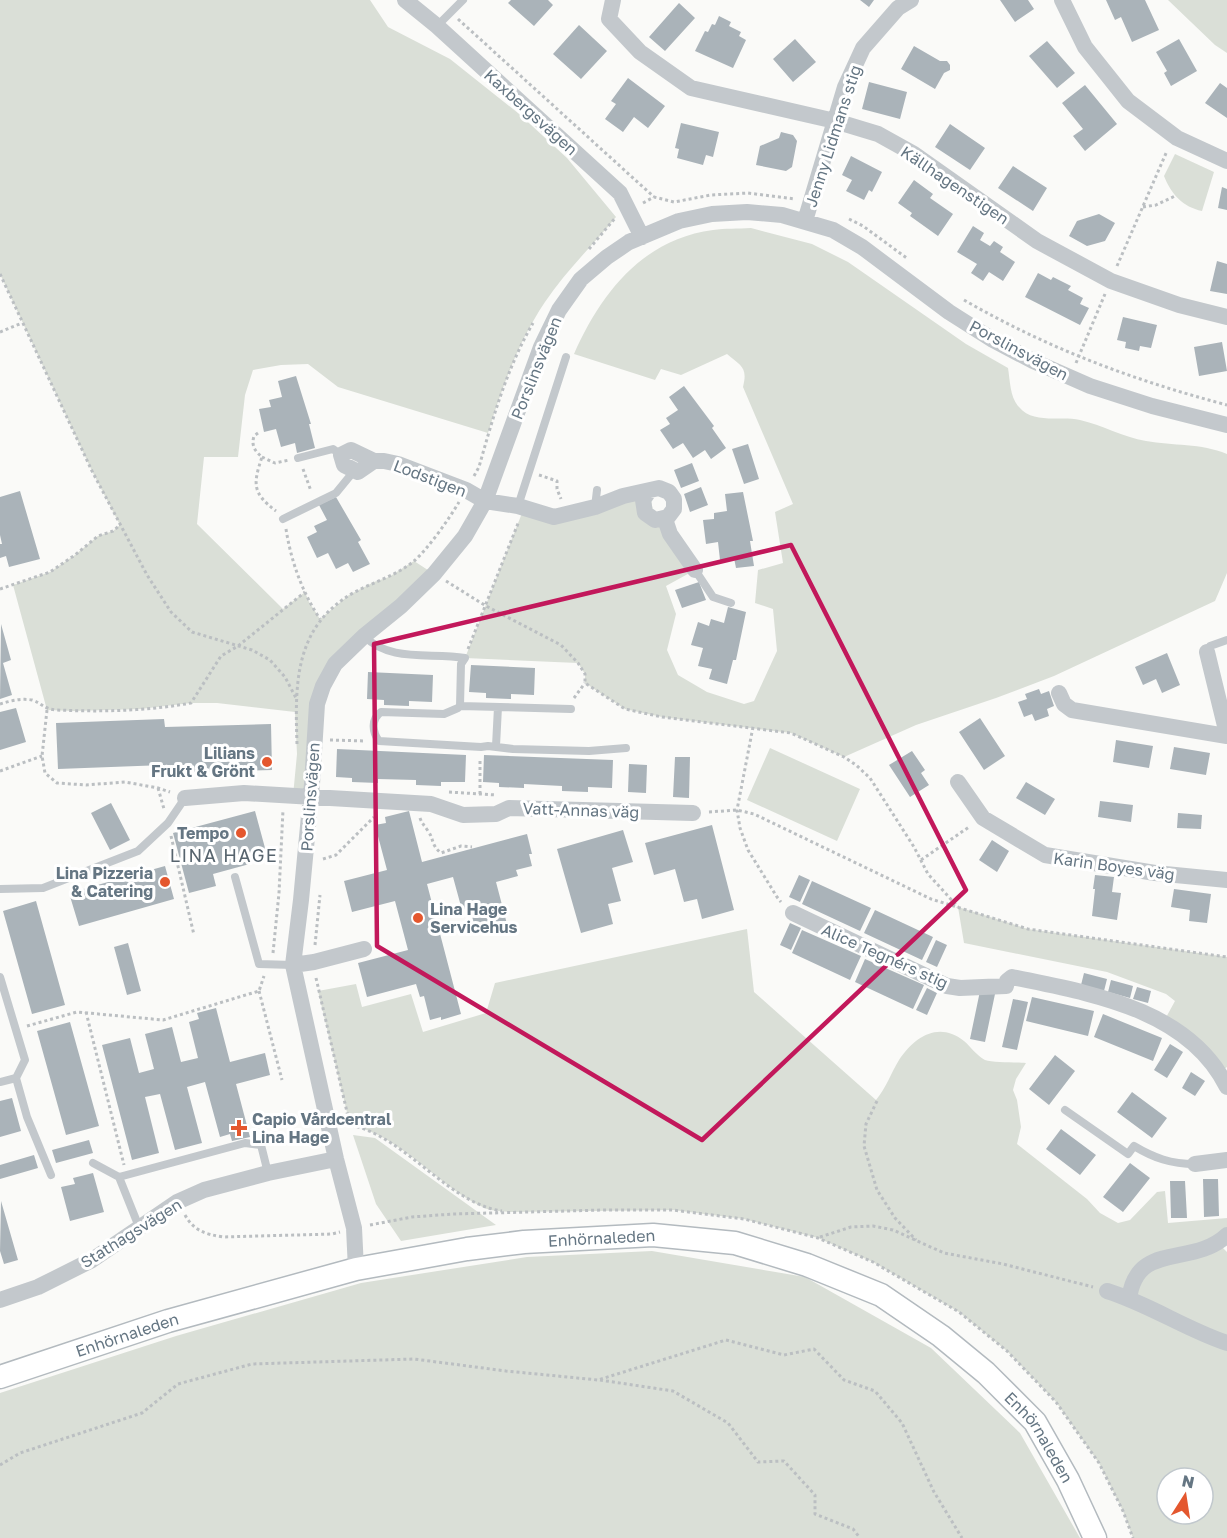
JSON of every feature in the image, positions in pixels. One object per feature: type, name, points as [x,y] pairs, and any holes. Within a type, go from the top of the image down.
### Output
[{"type":"street","name":"Kaxbergsvägen","points":[[405,0],[437,26],[621,193],[642,237]]},
{"type":"street","name":"Källhagenstigen","points":[[613,0],[609,19],[640,52],[691,88],[835,121],[878,135],[914,154],[1036,241],[1111,281],[1179,305],[1227,317]]},
{"type":"street","name":"Jenny Lidmans stig","points":[[805,221],[845,87],[863,48],[898,8],[911,0]]},
{"type":"street","points":[[1062,0],[1085,47],[1128,101],[1177,138],[1227,161]]},
{"type":"street","name":"Porslinsvägen","points":[[356,1269],[354,1228],[292,964],[311,798],[317,704],[334,664],[434,574],[465,536],[485,501],[541,347],[559,310],[581,279],[629,242],[679,221],[712,214],[747,212],[782,215],[833,230],[862,247],[949,312],[993,340],[1033,361],[1090,386],[1152,406],[1227,425]]},
{"type":"street","name":"Lodstigen","points":[[341,455],[351,450],[374,461],[398,464],[466,490],[485,501]]},
{"type":"street","points":[[341,455],[344,465],[354,471]]},
{"type":"street","name":"Lodstigen","points":[[354,471],[362,471],[374,461]]},
{"type":"street","points":[[485,501],[521,507],[554,517],[567,514],[596,499],[659,488],[672,495],[675,504],[674,509],[665,519],[655,520],[645,513],[643,500],[649,491]]},
{"type":"street","points":[[665,519],[670,534],[695,570]]},
{"type":"street","points":[[1059,693],[1064,704],[1072,710],[1227,735],[1207,652]]},
{"type":"street","name":"Karin Boyes väg","points":[[958,782],[983,818],[1045,855],[1155,873],[1227,880]]},
{"type":"street","name":"Vatt-Annas väg","points":[[185,798],[244,793],[431,804],[463,815],[496,814],[509,808],[693,813]]},
{"type":"street","name":"Alice Tegnérs stig","points":[[793,913],[947,986],[960,988],[1006,986],[1012,976],[1085,993],[1139,1010],[1174,1029],[1190,1041],[1214,1066],[1227,1087]]},
{"type":"street","points":[[292,964],[314,962],[364,949]]},
{"type":"street","name":"Stathagsvägen","points":[[0,1300],[38,1287],[92,1260],[177,1202],[195,1194],[268,1173],[336,1159]]},
{"type":"street","points":[[1195,1164],[1227,1160]]},
{"type":"street","name":"Enhörnaleden","points":[[0,1377],[168,1321],[356,1269],[467,1249],[524,1242],[653,1235],[735,1243],[807,1265],[881,1294],[941,1336],[986,1373],[1035,1422],[1068,1480],[1095,1538]]},
{"type":"street","points":[[1129,1299],[1134,1279],[1145,1266],[1154,1260],[1209,1248],[1227,1235]]},
{"type":"street","points":[[1107,1291],[1129,1299],[1204,1336],[1227,1343]]},
{"type":"lane","points":[[437,26],[463,0]]},
{"type":"lane","points":[[521,507],[529,472],[566,357]]},
{"type":"lane","points":[[298,458],[333,449],[341,455]]},
{"type":"lane","points":[[284,519],[336,493],[354,471]]},
{"type":"lane","points":[[695,570],[713,597],[731,603]]},
{"type":"lane","points":[[364,636],[395,654],[465,658]]},
{"type":"lane","points":[[1207,652],[1210,646],[1227,640]]},
{"type":"lane","points":[[460,706],[461,664],[465,658]]},
{"type":"lane","points":[[571,709],[460,706],[444,714],[381,712],[375,719],[374,729],[379,741],[496,746],[513,749],[589,751],[626,748]]},
{"type":"lane","points":[[496,746],[498,707]]},
{"type":"lane","points":[[0,890],[43,888],[138,851],[168,823],[185,798]]},
{"type":"lane","points":[[235,877],[259,964],[292,964]]},
{"type":"lane","points":[[0,977],[25,1060],[16,1078],[27,1117],[51,1175]]},
{"type":"lane","points":[[0,1082],[16,1078]]},
{"type":"lane","points":[[1065,1110],[1128,1154],[1134,1146],[1166,1162],[1195,1164]]},
{"type":"lane","points":[[93,1163],[122,1175],[245,1143],[261,1145],[268,1173]]},
{"type":"lane","points":[[122,1175],[139,1227]]},
{"type":"path","points":[[451,12],[654,198]]},
{"type":"path","points":[[1079,357],[1167,152],[1177,138]]},
{"type":"path","points":[[1143,207],[1156,205],[1175,196]]},
{"type":"path","points":[[862,226],[915,265]]},
{"type":"path","points":[[0,274],[92,471],[147,575],[171,612],[192,632],[252,650],[270,660],[285,677],[297,700]]},
{"type":"path","points":[[959,297],[1003,323],[1079,357],[1159,387],[1227,405]]},
{"type":"path","points":[[0,332],[22,322]]},
{"type":"path","points":[[297,754],[297,700],[303,654],[310,634],[320,619],[350,595],[389,577],[414,561],[454,510],[466,490],[479,467],[488,433]]},
{"type":"path","points":[[262,457],[275,463],[298,458],[316,503]]},
{"type":"path","points":[[529,472],[557,481],[557,489],[567,514]]},
{"type":"path","points":[[465,658],[521,507]]},
{"type":"path","points":[[0,589],[50,573],[98,536],[113,531],[120,525]]},
{"type":"path","points":[[434,574],[486,606],[561,645],[585,674],[585,683],[576,694],[571,709]]},
{"type":"path","points":[[0,704],[14,700],[33,700],[47,710],[74,711],[140,709],[191,703],[221,656],[238,646],[305,592],[320,619]]},
{"type":"path","points":[[585,683],[625,709],[662,717],[791,733],[856,765],[870,778],[928,874],[958,907]]},
{"type":"path","points":[[47,710],[42,756],[45,772],[57,783],[86,785],[124,782],[158,788],[185,798]]},
{"type":"path","points":[[753,728],[737,810],[740,828],[748,850],[777,897],[793,913]]},
{"type":"path","points":[[314,739],[379,741]]},
{"type":"path","points":[[480,794],[481,747]]},
{"type":"path","points":[[0,771],[42,756]]},
{"type":"path","points":[[158,788],[194,935]]},
{"type":"path","points":[[445,792],[503,795]]},
{"type":"path","points":[[282,1080],[259,991],[274,951],[283,796]]},
{"type":"path","points":[[693,813],[737,810],[754,814],[931,899],[1028,928],[1227,957]]},
{"type":"path","points":[[323,859],[336,855],[377,813]]},
{"type":"path","points":[[418,813],[423,826],[429,832],[431,841],[441,853],[461,846],[472,847]]},
{"type":"path","points":[[921,860],[983,818]]},
{"type":"path","points":[[16,1029],[77,1012],[163,1020],[259,991]]},
{"type":"path","points":[[318,991],[350,1125],[376,1133],[457,1191],[489,1209],[510,1212]]},
{"type":"path","points":[[86,1012],[122,1175]]},
{"type":"path","points":[[877,1101],[866,1124],[864,1146],[870,1168],[877,1190],[895,1218],[918,1241]]},
{"type":"path","points":[[283,1138],[302,1143],[330,1132]]},
{"type":"path","points":[[818,1238],[851,1227],[873,1226],[893,1230],[944,1253],[1003,1264],[1107,1291]]},
{"type":"path","points":[[598,1380],[726,1340],[784,1355],[814,1349],[844,1380],[875,1391],[902,1423],[934,1492],[962,1538]]},
{"type":"path","points":[[0,1465],[20,1453],[142,1413],[178,1384],[252,1364],[414,1359],[673,1391],[728,1423],[758,1462],[783,1461],[815,1495],[815,1514],[853,1529],[860,1538]]},
{"type":"highlighted area","points":[[791,545],[966,890],[702,1140],[377,946],[374,644]]},
{"type":"shaded area","points":[[0,0],[370,0],[388,27],[450,59],[518,113],[567,158],[616,217],[561,280],[535,317],[512,366],[488,433],[338,387],[308,364],[281,365],[253,370],[245,395],[238,457],[204,457],[197,524],[283,609],[305,592],[320,619],[349,595],[389,577],[414,561],[434,574],[329,673],[312,784],[293,796],[297,754],[295,712],[217,703],[191,703],[140,709],[47,710],[13,585],[50,572],[98,536],[113,531],[120,525],[92,471],[0,274]]},
{"type":"shaded area","points":[[1168,0],[1227,0],[1227,53],[1215,45]]},
{"type":"shaded area","points":[[1175,154],[1214,172],[1202,211],[1183,203],[1167,183],[1164,176]]},
{"type":"shaded area","points":[[751,228],[812,244],[848,262],[966,344],[1008,368],[1014,399],[1025,413],[1040,418],[1080,420],[1137,439],[1207,448],[1227,454],[1227,573],[1215,601],[1054,676],[916,725],[844,757],[791,733],[662,717],[625,709],[585,683],[585,674],[578,663],[465,658],[524,508],[539,513],[649,491],[655,520],[695,570],[666,586],[676,614],[667,650],[678,675],[707,692],[744,704],[754,701],[777,651],[773,609],[755,603],[758,570],[783,563],[775,512],[793,504],[743,387],[744,371],[740,364],[727,354],[681,375],[661,369],[655,380],[574,354],[597,310],[611,290],[645,257],[688,235],[718,229]]},
{"type":"shaded area","points":[[770,748],[860,789],[837,841],[747,800]]},
{"type":"shaded area","points":[[958,907],[1028,929],[1227,957],[1227,1067],[1219,1073],[1163,1023],[1175,1001],[1166,994],[1107,972],[964,943]]},
{"type":"shaded area","points":[[747,929],[754,992],[876,1100],[905,1051],[928,1034],[946,1032],[955,1035],[985,1060],[1026,1063],[1016,1079],[1013,1090],[1021,1127],[1017,1144],[1087,1199],[1100,1213],[1118,1223],[1130,1220],[1157,1192],[1165,1191],[1168,1223],[1227,1218],[1227,1235],[1218,1243],[1227,1252],[1227,1538],[1133,1538],[1123,1511],[1099,1463],[1056,1402],[1007,1351],[959,1312],[873,1262],[818,1238],[744,1219],[673,1210],[510,1212],[487,1209],[452,1189],[387,1140],[350,1125],[318,991],[356,984],[362,1007],[411,994],[423,1032],[486,1013],[495,983]]},
{"type":"shaded area","points":[[353,1135],[375,1138],[496,1225],[401,1241],[376,1204]]},
{"type":"shaded area","points":[[652,1251],[805,1277],[931,1348],[1020,1433],[1080,1538],[0,1538],[0,1393],[176,1336],[361,1283],[527,1257]]},
{"type":"building","points":[[511,0],[548,0],[553,5],[534,26],[508,3]]},
{"type":"building","points":[[860,0],[874,0],[869,7]]},
{"type":"building","points":[[1000,0],[1028,0],[1034,9],[1015,22]]},
{"type":"building","points":[[1106,0],[1145,0],[1159,30],[1132,42],[1121,17],[1115,20]]},
{"type":"building","points":[[679,3],[695,18],[665,51],[649,37]]},
{"type":"building","points":[[719,16],[731,22],[729,26],[741,32],[739,36],[746,40],[733,68],[695,51],[705,31],[708,32],[712,24],[715,25]]},
{"type":"building","points":[[579,25],[607,51],[581,79],[553,54]]},
{"type":"building","points":[[795,39],[816,62],[793,82],[773,59]]},
{"type":"building","points":[[1179,39],[1197,71],[1171,86],[1164,73],[1167,71],[1156,52]]},
{"type":"building","points":[[1047,41],[1075,73],[1057,88],[1029,56]]},
{"type":"building","points":[[914,46],[940,61],[947,61],[950,65],[950,70],[944,73],[935,89],[901,69]]},
{"type":"building","points":[[628,78],[665,106],[648,128],[634,117],[623,132],[605,119],[616,104],[611,101]]},
{"type":"building","points":[[869,82],[907,92],[900,119],[862,109]]},
{"type":"building","points":[[1220,83],[1227,88],[1227,118],[1205,103]]},
{"type":"building","points":[[1085,85],[1117,124],[1085,151],[1073,136],[1083,129],[1062,103]]},
{"type":"building","points":[[681,123],[719,132],[713,157],[706,155],[703,165],[677,158],[679,149],[675,148]]},
{"type":"building","points":[[950,124],[985,148],[970,170],[935,147]]},
{"type":"building","points":[[781,132],[793,135],[797,141],[792,167],[786,171],[756,165],[760,146],[779,138]]},
{"type":"building","points":[[851,156],[882,172],[872,192],[869,190],[864,200],[846,191],[852,180],[842,175]]},
{"type":"building","points":[[1013,166],[1047,188],[1033,211],[998,188]]},
{"type":"building","points":[[914,180],[933,194],[930,198],[953,214],[938,236],[910,216],[912,213],[898,203]]},
{"type":"building","points":[[1222,187],[1227,189],[1227,210],[1218,208]]},
{"type":"building","points":[[1099,214],[1115,223],[1105,241],[1087,246],[1069,236],[1077,221]]},
{"type":"building","points":[[973,226],[984,233],[980,240],[990,246],[994,241],[1003,247],[1000,252],[1015,262],[1003,281],[989,272],[983,281],[971,273],[977,264],[957,252]]},
{"type":"building","points":[[1217,261],[1227,264],[1227,294],[1210,291]]},
{"type":"building","points":[[1038,273],[1071,286],[1068,290],[1083,298],[1080,304],[1089,308],[1080,325],[1025,297]]},
{"type":"building","points":[[1123,317],[1157,325],[1151,348],[1140,346],[1139,351],[1125,348],[1126,342],[1117,340]]},
{"type":"building","points":[[1222,342],[1227,371],[1199,376],[1194,347]]},
{"type":"building","points":[[296,376],[311,424],[309,424],[315,448],[297,453],[295,443],[281,447],[276,429],[264,432],[259,409],[271,407],[269,400],[282,397],[278,381]]},
{"type":"building","points":[[684,386],[714,426],[712,428],[726,448],[711,459],[705,450],[693,458],[683,443],[673,449],[660,430],[670,424],[666,418],[678,410],[669,397]]},
{"type":"building","points":[[748,444],[759,479],[744,484],[732,449]]},
{"type":"building","points":[[692,463],[699,481],[681,488],[674,470]]},
{"type":"building","points":[[701,487],[708,505],[690,512],[684,494]]},
{"type":"building","points":[[20,491],[40,559],[9,567],[6,556],[0,558],[0,544],[2,544],[0,497]]},
{"type":"building","points":[[743,492],[753,541],[750,541],[754,566],[736,568],[734,558],[720,560],[718,542],[706,544],[703,520],[714,519],[714,513],[727,511],[725,494]]},
{"type":"building","points":[[336,497],[361,540],[358,542],[370,564],[353,572],[348,563],[336,569],[328,553],[317,558],[307,537],[317,532],[314,526],[327,520],[319,505]]},
{"type":"building","points":[[699,582],[706,600],[682,608],[675,590]]},
{"type":"building","points":[[728,607],[746,612],[736,660],[733,660],[727,684],[709,679],[712,669],[698,666],[703,648],[691,645],[698,622],[709,626],[711,619],[724,623]]},
{"type":"building","points":[[1,624],[11,660],[3,663],[12,695],[0,699]]},
{"type":"building","points":[[1167,653],[1180,685],[1162,693],[1156,679],[1143,685],[1135,667]]},
{"type":"building","points":[[471,665],[535,668],[534,695],[511,694],[511,699],[486,698],[486,693],[469,692]]},
{"type":"building","points":[[368,672],[433,675],[432,702],[409,701],[409,706],[384,705],[384,700],[367,699]]},
{"type":"building","points":[[1039,689],[1041,694],[1049,691],[1054,706],[1047,709],[1049,716],[1035,721],[1032,714],[1024,717],[1018,702],[1027,699],[1025,694]]},
{"type":"building","points":[[16,708],[26,742],[0,750],[0,712]]},
{"type":"building","points":[[980,718],[1005,756],[984,770],[959,732]]},
{"type":"building","points":[[164,719],[165,727],[271,724],[272,770],[164,773],[164,765],[58,769],[56,723]]},
{"type":"building","points":[[1116,740],[1153,746],[1149,768],[1113,762]]},
{"type":"building","points":[[1174,747],[1210,753],[1206,775],[1170,769]]},
{"type":"building","points":[[337,749],[466,755],[465,782],[441,782],[441,786],[416,785],[416,780],[378,779],[378,783],[352,782],[352,778],[336,777]]},
{"type":"building","points":[[912,751],[925,770],[921,773],[929,785],[910,797],[889,765]]},
{"type":"building","points":[[484,755],[613,760],[612,788],[588,787],[588,792],[562,791],[562,786],[524,784],[524,788],[499,787],[499,783],[483,782]]},
{"type":"building","points":[[675,757],[690,757],[689,798],[673,797]]},
{"type":"building","points":[[629,764],[647,765],[646,793],[628,792]]},
{"type":"building","points":[[1026,782],[1055,799],[1045,815],[1016,798]]},
{"type":"building","points":[[1100,801],[1133,805],[1131,822],[1098,817]]},
{"type":"building","points":[[111,803],[130,840],[110,850],[91,813]]},
{"type":"building","points":[[255,811],[268,859],[213,874],[216,886],[189,893],[173,833]]},
{"type":"building","name":"Lina Hage Servicehus","points":[[409,811],[422,862],[527,834],[532,854],[529,854],[532,866],[516,870],[518,876],[496,882],[507,924],[476,932],[470,908],[462,910],[453,877],[427,884],[461,1014],[441,1020],[441,1017],[430,1020],[424,996],[420,997],[416,984],[367,997],[358,963],[408,950],[395,901],[352,912],[344,881],[387,870],[375,825],[386,823],[385,817]]},
{"type":"building","points":[[1178,813],[1202,815],[1201,829],[1177,828]]},
{"type":"building","points":[[712,825],[734,910],[702,919],[697,899],[684,902],[675,869],[654,875],[645,843]]},
{"type":"building","points":[[623,830],[633,862],[612,868],[621,901],[608,904],[613,924],[581,933],[557,849]]},
{"type":"building","points":[[992,840],[1009,851],[997,872],[979,860]]},
{"type":"building","points":[[165,866],[174,899],[79,926],[69,893]]},
{"type":"building","points":[[799,875],[810,880],[800,902],[789,897]]},
{"type":"building","points":[[1095,875],[1114,877],[1112,892],[1121,893],[1117,920],[1092,916]]},
{"type":"building","points":[[812,881],[871,908],[860,931],[802,904]]},
{"type":"building","points":[[1174,889],[1211,894],[1207,923],[1189,921],[1190,910],[1171,907]]},
{"type":"building","points":[[36,901],[65,1005],[32,1014],[3,911]]},
{"type":"building","points":[[875,910],[933,937],[922,960],[864,933]]},
{"type":"building","points":[[790,923],[801,928],[791,950],[780,945]]},
{"type":"building","points":[[802,930],[861,956],[850,980],[792,953]]},
{"type":"building","points":[[936,940],[947,945],[937,967],[926,962]]},
{"type":"building","points":[[128,943],[141,991],[127,995],[114,947]]},
{"type":"building","points":[[865,959],[924,985],[913,1009],[855,982]]},
{"type":"building","points":[[1084,973],[1107,979],[1104,991],[1081,985]]},
{"type":"building","points":[[1111,980],[1133,986],[1130,998],[1108,992]]},
{"type":"building","points":[[1137,987],[1151,991],[1148,1003],[1133,999]]},
{"type":"building","points":[[927,988],[937,993],[927,1015],[916,1010]]},
{"type":"building","points":[[980,991],[995,994],[985,1042],[970,1039]]},
{"type":"building","points":[[1032,997],[1094,1011],[1088,1036],[1026,1021]]},
{"type":"building","points":[[1013,999],[1028,1002],[1017,1050],[1002,1047]]},
{"type":"building","points":[[216,1008],[230,1062],[265,1053],[270,1075],[236,1084],[250,1137],[232,1141],[230,1134],[220,1137],[205,1082],[187,1087],[202,1143],[175,1150],[160,1094],[145,1097],[159,1153],[132,1160],[102,1045],[130,1038],[139,1073],[154,1069],[145,1034],[172,1027],[181,1062],[198,1058],[189,1022],[199,1019],[197,1013]]},
{"type":"building","points":[[1103,1014],[1162,1038],[1153,1061],[1094,1037]]},
{"type":"building","points":[[70,1022],[99,1126],[66,1135],[37,1031]]},
{"type":"building","points":[[1170,1044],[1183,1052],[1167,1078],[1154,1070]]},
{"type":"building","points":[[1055,1055],[1075,1071],[1049,1105],[1029,1089]]},
{"type":"building","points":[[1191,1072],[1205,1081],[1195,1096],[1182,1088]]},
{"type":"building","points":[[1132,1092],[1167,1118],[1152,1138],[1117,1112]]},
{"type":"building","points":[[12,1098],[21,1131],[0,1137],[0,1101]]},
{"type":"building","points":[[1061,1129],[1096,1155],[1080,1175],[1046,1149]]},
{"type":"building","points":[[89,1140],[93,1153],[56,1163],[52,1150]]},
{"type":"building","points":[[34,1155],[38,1168],[0,1179],[0,1165]]},
{"type":"building","points":[[1130,1163],[1150,1178],[1123,1212],[1103,1197]]},
{"type":"building","points":[[93,1173],[104,1212],[70,1221],[61,1187],[75,1184],[73,1178]]},
{"type":"building","points":[[1203,1179],[1218,1179],[1219,1216],[1204,1217]]},
{"type":"building","points":[[1170,1181],[1185,1181],[1187,1218],[1171,1218]]},
{"type":"building","points":[[1,1201],[18,1260],[4,1264],[0,1251]]},
{"type":"place","name":"Lilians Frukt & Grönt","points":[[267,762]]},
{"type":"place","name":"Tempo","points":[[241,833]]},
{"type":"place","name":"Lina Pizzeria & Catering","points":[[165,882]]},
{"type":"place","name":"Lina Hage Servicehus","points":[[418,918]]},
{"type":"place","name":"Capio Vårdcentral Lina Hage","points":[[239,1128]]},
{"type":"district","name":"LINA HAGE","points":[[224,855]]}]
